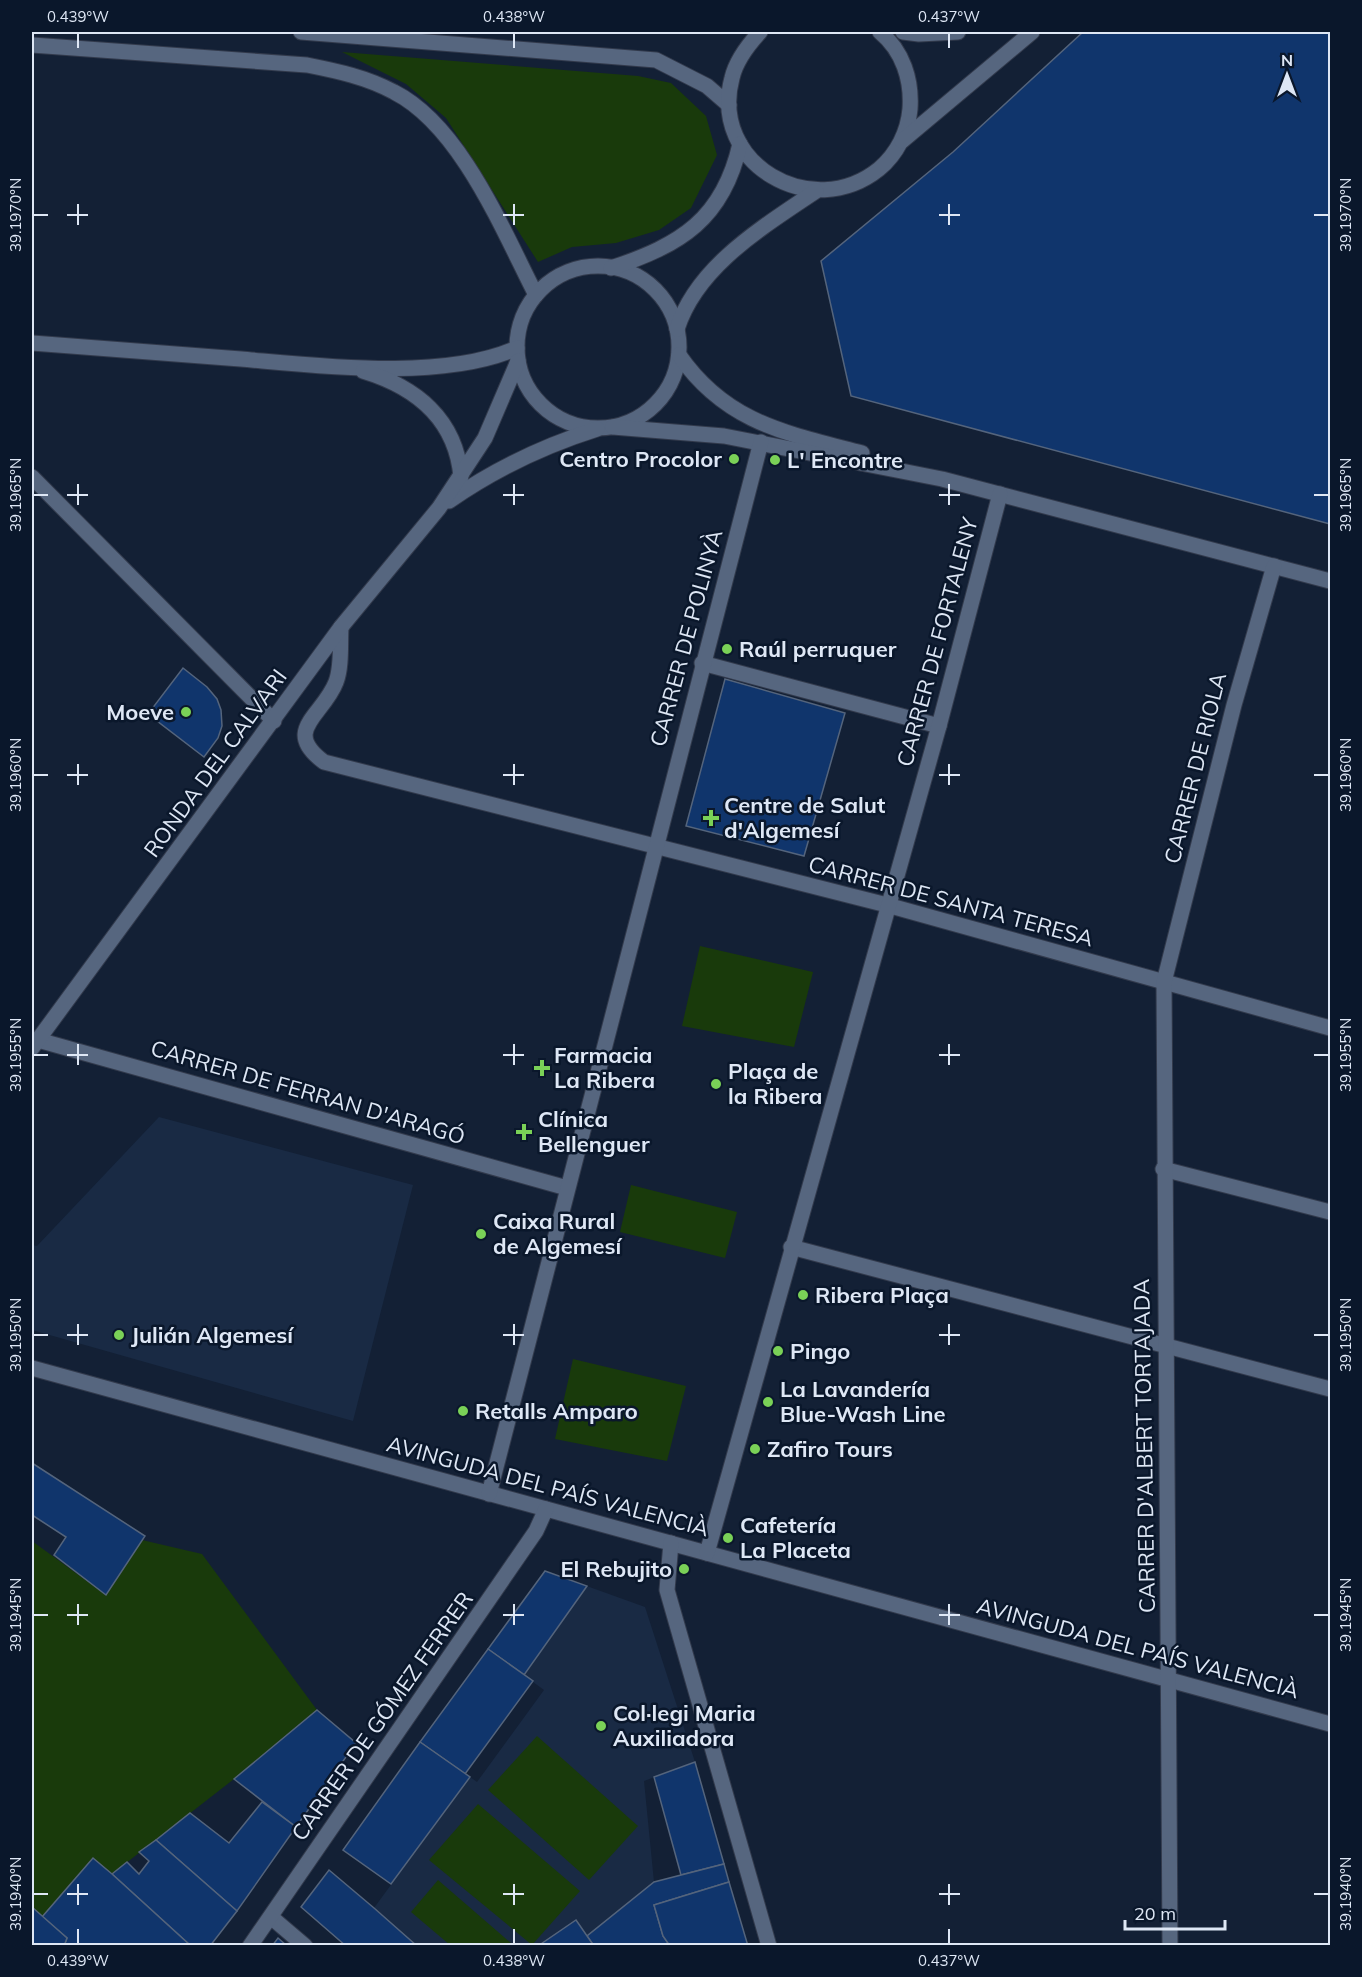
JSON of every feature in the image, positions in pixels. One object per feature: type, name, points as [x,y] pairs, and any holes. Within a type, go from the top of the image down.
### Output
[{"type":"street","points":[[301,32],[656,60],[707,86],[729,105]]},
{"type":"street","points":[[759,32],[742,53],[732,78],[729,105],[732,125],[740,144],[753,162],[771,177],[792,187],[816,191],[842,188],[866,179],[887,162],[902,141],[1032,32]]},
{"type":"street","points":[[880,32],[897,51],[907,73],[910,107],[902,141]]},
{"type":"street","points":[[903,32],[919,34],[958,32]]},
{"type":"street","points":[[32,45],[307,65],[349,73],[395,92],[427,115],[446,135],[487,200],[536,295]]},
{"type":"street","points":[[611,268],[646,256],[681,238],[697,226],[724,191],[735,168],[740,144]]},
{"type":"street","points":[[677,329],[688,302],[706,278],[758,232],[816,191]]},
{"type":"street","points":[[607,428],[644,414],[658,402],[668,388],[679,355],[677,329],[670,312],[653,289],[630,273],[611,268],[584,268],[570,272],[546,285],[536,295],[520,326],[518,355],[523,378],[542,406],[572,424],[607,428],[687,431],[761,442],[942,479],[1330,581]]},
{"type":"street","points":[[32,343],[351,368],[468,363],[501,355],[518,355]]},
{"type":"street","name":"RONDA DEL CALVARI","points":[[35,1044],[341,627],[439,508],[461,477],[485,438],[518,355]]},
{"type":"street","points":[[679,355],[694,377],[713,396],[747,417],[942,479]]},
{"type":"street","points":[[351,368],[379,376],[405,389],[435,414],[454,440],[461,477]]},
{"type":"street","name":"RONDA DEL CALVARI","points":[[439,508],[476,482],[516,461],[557,442],[607,428]]},
{"type":"street","name":"CARRER DE POLINYÀ","points":[[656,845],[761,442]]},
{"type":"street","points":[[32,477],[274,721]]},
{"type":"street","name":"CARRER DE FORTALENY","points":[[887,905],[939,726],[1000,494]]},
{"type":"street","name":"CARRER DE RIOLA","points":[[1164,982],[1234,705],[1274,566]]},
{"type":"street","name":"CARRER DE SANTA TERESA","points":[[341,627],[337,682],[307,727],[304,741],[308,751],[324,762],[887,905],[1330,1028]]},
{"type":"street","points":[[702,663],[939,726]]},
{"type":"street","points":[[489,1494],[656,845]]},
{"type":"street","points":[[707,1554],[887,905]]},
{"type":"street","name":"CARRER D'ALBERT TORTAJADA","points":[[1164,982],[1163,1169],[1170,1946]]},
{"type":"street","name":"CARRER DE FERRAN D'ARAGÓ","points":[[35,1044],[567,1188]]},
{"type":"street","points":[[1163,1169],[1330,1212]]},
{"type":"street","points":[[791,1247],[1330,1389]]},
{"type":"street","name":"AVINGUDA DEL PAÍS VALENCIÀ","points":[[32,1368],[1330,1725]]},
{"type":"street","name":"CARRER DE GÓMEZ FERRER","points":[[250,1946],[536,1531],[546,1509]]},
{"type":"street","points":[[671,1543],[667,1590],[769,1946]]},
{"type":"street","points":[[271,1917],[305,1946]]},
{"type":"shaded area","points":[[159,1117],[413,1185],[353,1421],[32,1330],[32,1245],[37,1246]]},
{"type":"shaded area","name":"Col·legi Maria Auxiliadora","points":[[545,1571],[645,1607],[695,1762],[644,1781],[654,1882],[588,1936],[594,1945],[346,1945],[301,1907],[329,1870],[374,1908],[470,1777],[477,1782],[544,1690],[488,1649]]},
{"type":"green space","points":[[342,52],[638,76],[671,83],[706,116],[717,155],[691,208],[659,230],[616,243],[572,247],[538,262],[446,118],[406,84]]},
{"type":"green space","points":[[700,946],[813,972],[794,1047],[682,1026]]},
{"type":"green space","points":[[631,1185],[737,1212],[725,1258],[620,1232]]},
{"type":"green space","points":[[573,1359],[686,1386],[667,1461],[555,1439]]},
{"type":"green space","points":[[142,1540],[202,1554],[317,1710],[234,1779],[112,1874],[93,1858],[42,1917],[32,1907],[32,1541],[106,1595]]},
{"type":"green space","points":[[537,1736],[638,1826],[589,1880],[488,1790]]},
{"type":"green space","points":[[478,1804],[580,1891],[532,1945],[429,1860]]},
{"type":"green space","points":[[438,1880],[511,1943],[509,1945],[450,1945],[411,1912]]},
{"type":"building","points":[[1083,32],[1330,32],[1330,524],[851,396],[821,261],[953,152]]},
{"type":"building","name":"Moeve","points":[[183,668],[207,687],[217,699],[221,710],[222,726],[218,738],[204,757],[148,714]]},
{"type":"building","points":[[725,679],[845,713],[804,856],[686,826]]},
{"type":"building","points":[[32,1463],[145,1536],[106,1595],[54,1555],[66,1537],[32,1515]]},
{"type":"building","points":[[545,1571],[587,1586],[524,1675],[488,1649]]},
{"type":"building","points":[[488,1649],[533,1681],[465,1774],[420,1742]]},
{"type":"building","points":[[317,1710],[356,1743],[296,1827],[234,1779]]},
{"type":"building","points":[[420,1742],[470,1777],[391,1884],[343,1850]]},
{"type":"building","points":[[695,1762],[724,1864],[681,1875],[654,1777]]},
{"type":"building","points":[[262,1802],[296,1827],[237,1911],[156,1840],[190,1813],[229,1843]]},
{"type":"building","points":[[156,1840],[237,1911],[210,1946],[191,1946],[112,1874],[127,1862],[139,1874],[149,1861],[139,1852]]},
{"type":"building","points":[[93,1858],[191,1946],[64,1946],[67,1938],[42,1917]]},
{"type":"building","points":[[724,1864],[729,1882],[654,1905],[663,1936],[670,1946],[594,1946],[587,1936],[654,1882]]},
{"type":"building","points":[[329,1870],[417,1946],[346,1946],[301,1907]]},
{"type":"building","points":[[729,1882],[748,1946],[670,1946],[663,1936],[654,1905]]},
{"type":"building","points":[[32,1907],[67,1938],[64,1946],[32,1946]]},
{"type":"building","points":[[576,1920],[594,1946],[538,1946]]},
{"type":"building","points":[[278,1938],[287,1946],[272,1946]]},
{"type":"place","name":"Centro Procolor","points":[[734,459]]},
{"type":"place","name":"L' Encontre","points":[[775,460]]},
{"type":"place","name":"Raúl perruquer","points":[[727,649]]},
{"type":"place","name":"Moeve","points":[[186,712]]},
{"type":"place","name":"Centre de Salut d'Algemesí","points":[[711,818]]},
{"type":"place","name":"Farmacia La Ribera","points":[[542,1068]]},
{"type":"place","name":"Plaça de la Ribera","points":[[716,1084]]},
{"type":"place","name":"Clínica Bellenguer","points":[[524,1132]]},
{"type":"place","name":"Caixa Rural de Algemesí","points":[[481,1234]]},
{"type":"place","name":"Ribera Plaça","points":[[803,1295]]},
{"type":"place","name":"Julián Algemesí","points":[[119,1335]]},
{"type":"place","name":"Pingo","points":[[778,1351]]},
{"type":"place","name":"La Lavandería Blue-Wash Line","points":[[768,1402]]},
{"type":"place","name":"Retalls Amparo","points":[[463,1411]]},
{"type":"place","name":"Zafiro Tours","points":[[755,1449]]},
{"type":"place","name":"Cafetería La Placeta","points":[[728,1538]]},
{"type":"place","name":"El Rebujito","points":[[684,1569]]},
{"type":"place","name":"Col·legi Maria Auxiliadora","points":[[601,1726]]}]
